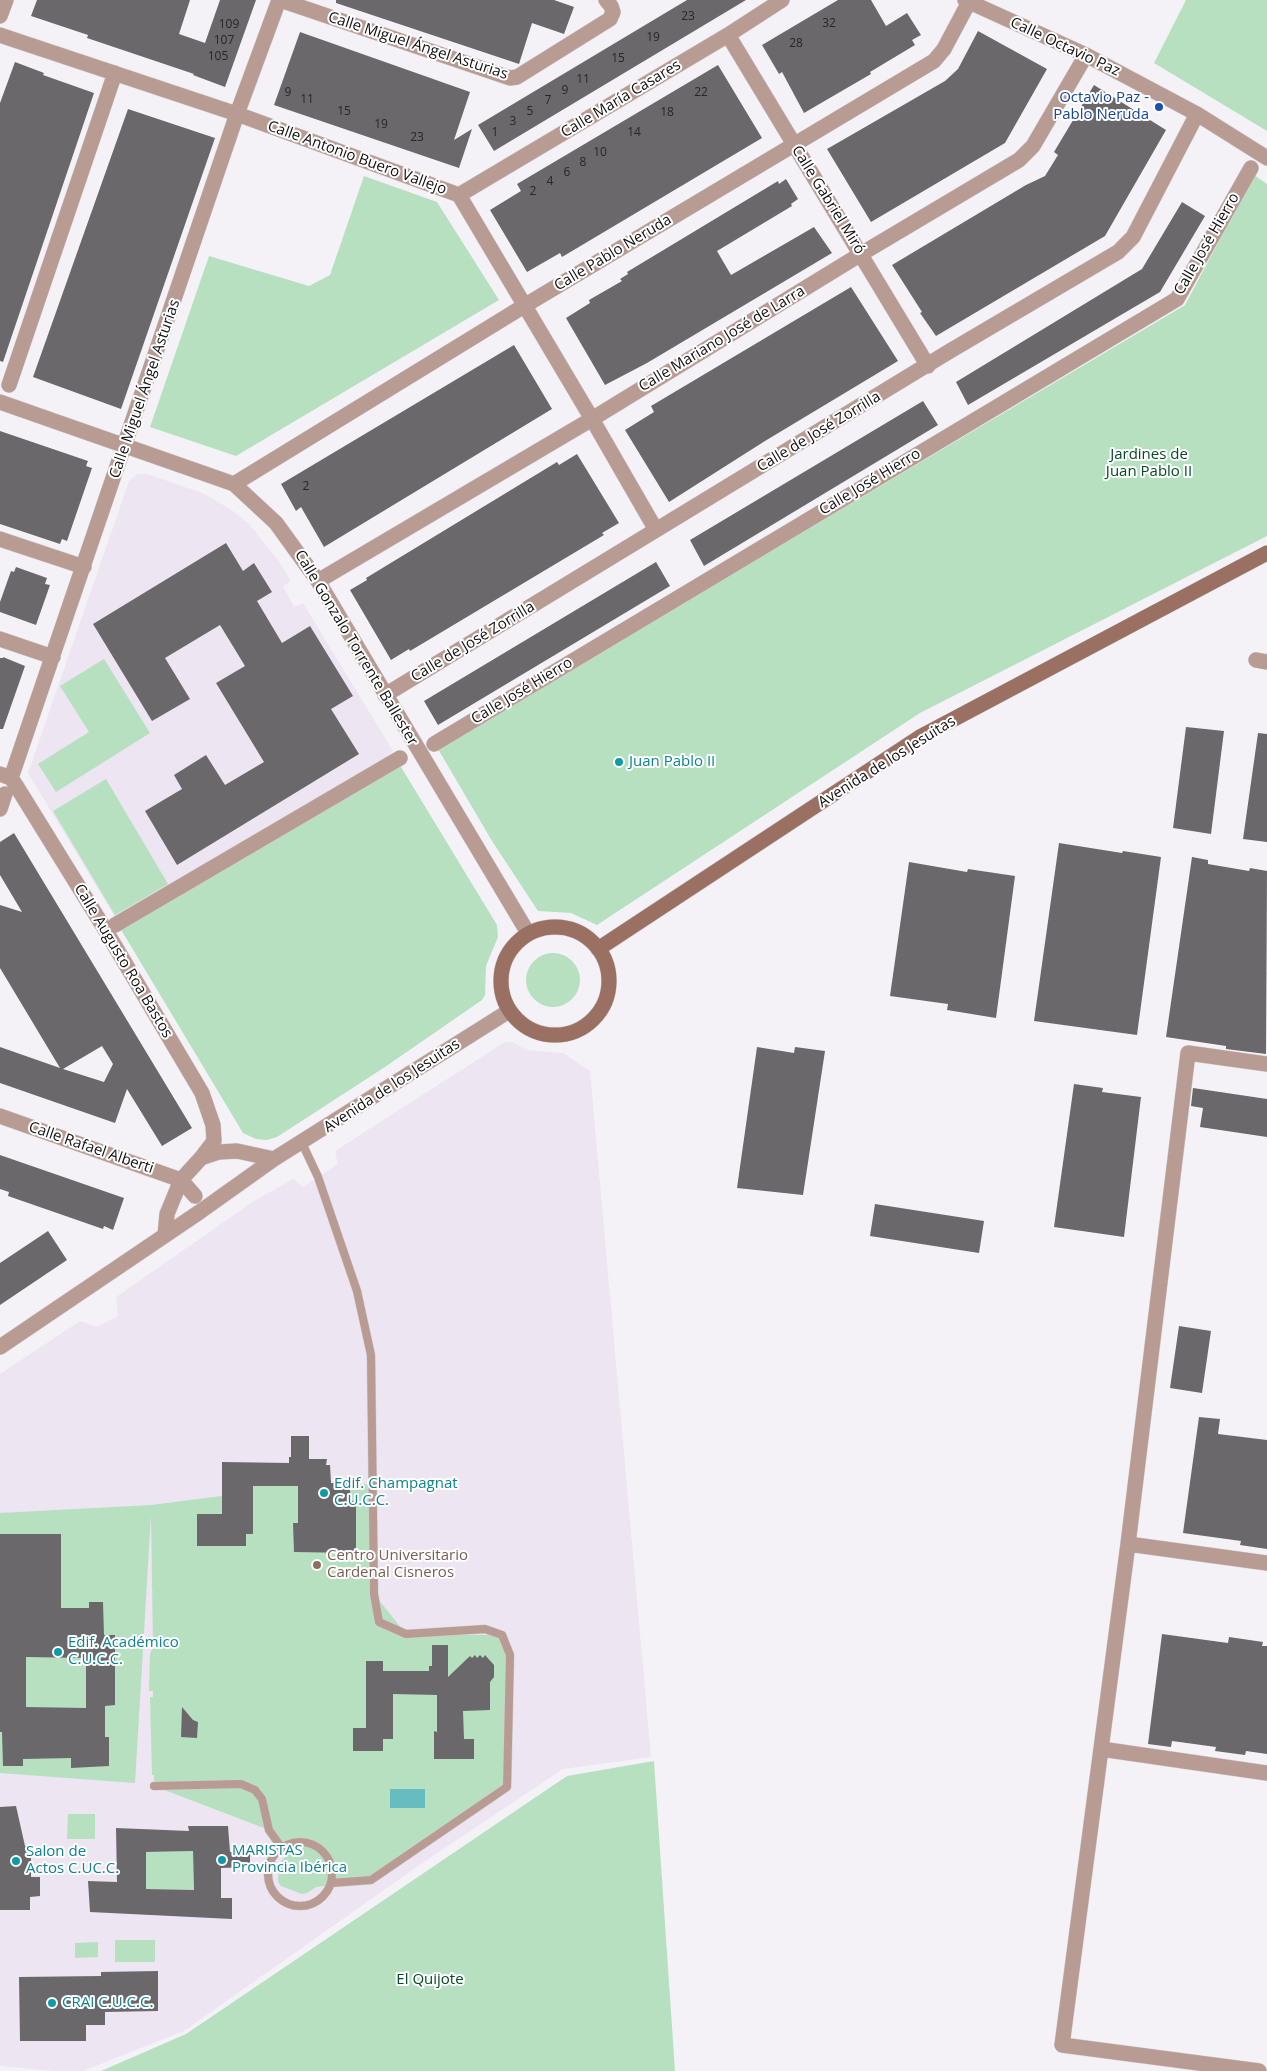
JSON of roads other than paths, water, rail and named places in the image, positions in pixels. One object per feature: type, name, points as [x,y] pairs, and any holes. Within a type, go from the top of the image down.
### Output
[{"type":"street","points":[[0,16],[6,0]]},
{"type":"street","name":"Calle Miguel Ángel Asturias","points":[[5,776],[53,657],[238,114],[279,0],[510,78],[517,77],[610,19],[613,12],[606,0]]},
{"type":"street","name":"Calle María Casares","points":[[459,195],[728,35],[782,0]]},
{"type":"street","name":"Calle Octavio Paz","points":[[967,1],[1086,55],[1197,114],[1267,158]]},
{"type":"street","name":"Calle Pablo Neruda","points":[[234,484],[524,306],[934,61],[944,50],[967,1]]},
{"type":"street","name":"Calle Antonio Buero Vallejo","points":[[0,35],[238,114],[459,195],[656,530]]},
{"type":"street","name":"Calle Gabriel Miró","points":[[728,35],[928,366]]},
{"type":"street","name":"Calle Mariano José de Larra","points":[[318,582],[592,419],[861,254],[1019,160],[1033,146],[1086,55]]},
{"type":"street","points":[[9,385],[115,73]]},
{"type":"street","name":"Calle de José Zorrilla","points":[[385,695],[1118,252],[1133,236],[1197,114]]},
{"type":"street","name":"Calle José Hierro","points":[[434,744],[1177,300],[1251,168]]},
{"type":"street","name":"Calle Gonzalo Torrente Ballester","points":[[0,402],[234,484],[276,523],[318,582],[528,934]]},
{"type":"street","points":[[0,539],[84,567]]},
{"type":"street","name":"Avenida de los Jesuitas","points":[[598,948],[920,737],[1267,553]]},
{"type":"street","points":[[0,639],[53,657]]},
{"type":"street","points":[[115,926],[400,758]]},
{"type":"street","name":"Calle Augusto Roa Bastos","points":[[5,776],[106,931],[202,1092],[213,1125],[214,1141],[201,1158]]},
{"type":"street","points":[[542,928],[566,928],[587,938],[598,948],[606,964],[609,981],[606,998],[598,1014],[586,1026],[570,1034],[553,1036],[528,1028],[521,1024],[509,1011],[502,995],[500,977],[504,960],[514,945],[528,934],[542,928]]},
{"type":"street","name":"Avenida de los Jesuitas","points":[[0,1346],[201,1211],[274,1159],[509,1011]]},
{"type":"street","points":[[1259,2071],[1062,2044],[1128,1544],[1188,1053],[1267,1064]]},
{"type":"street","name":"Calle Rafael Alberti","points":[[0,1116],[185,1175]]},
{"type":"street","points":[[165,1235],[167,1214],[185,1175],[201,1158],[219,1152],[237,1151],[274,1159]]},
{"type":"street","points":[[185,1175],[201,1211]]},
{"type":"street","points":[[1128,1544],[1267,1563]]},
{"type":"street","points":[[1101,1749],[1267,1773]]},
{"type":"lane","points":[[302,1143],[318,1177],[356,1291],[371,1355],[374,1594],[379,1622],[406,1634],[485,1629],[502,1635],[510,1655],[507,1787],[371,1880],[331,1884]]},
{"type":"lane","points":[[154,1786],[241,1784],[255,1790],[262,1799],[269,1830],[282,1848]]},
{"type":"lane","points":[[293,1843],[304,1843],[319,1849],[330,1862],[332,1872],[331,1884],[320,1900],[301,1906],[291,1905],[275,1893],[270,1884],[268,1874],[274,1855],[282,1848],[293,1843]]},
{"type":"water","points":[[390,1789],[425,1789],[425,1808],[390,1808]]},
{"type":"place","name":"Octavio Paz - Pablo Neruda","points":[[1159,107]]},
{"type":"place","name":"Juan Pablo II","points":[[619,762]]},
{"type":"place","name":"Edif. Champagnat C.U.C.C.","points":[[324,1493]]},
{"type":"place","name":"Centro Universitario Cardenal Cisneros","points":[[317,1565]]},
{"type":"place","name":"Edif. Académico C.U.C.C.","points":[[58,1652]]},
{"type":"place","name":"MARISTAS Provincia Ibérica","points":[[222,1860]]},
{"type":"place","name":"Salon de Actos C.UC.C.","points":[[16,1861]]},
{"type":"place","name":"CRAI C.U.C.C.","points":[[52,2003]]},
{"type":"park label","name":"Jardines de Juan Pablo II","points":[[1149,464]]},
{"type":"park label","name":"El Quijote","points":[[430,1980]]}]
